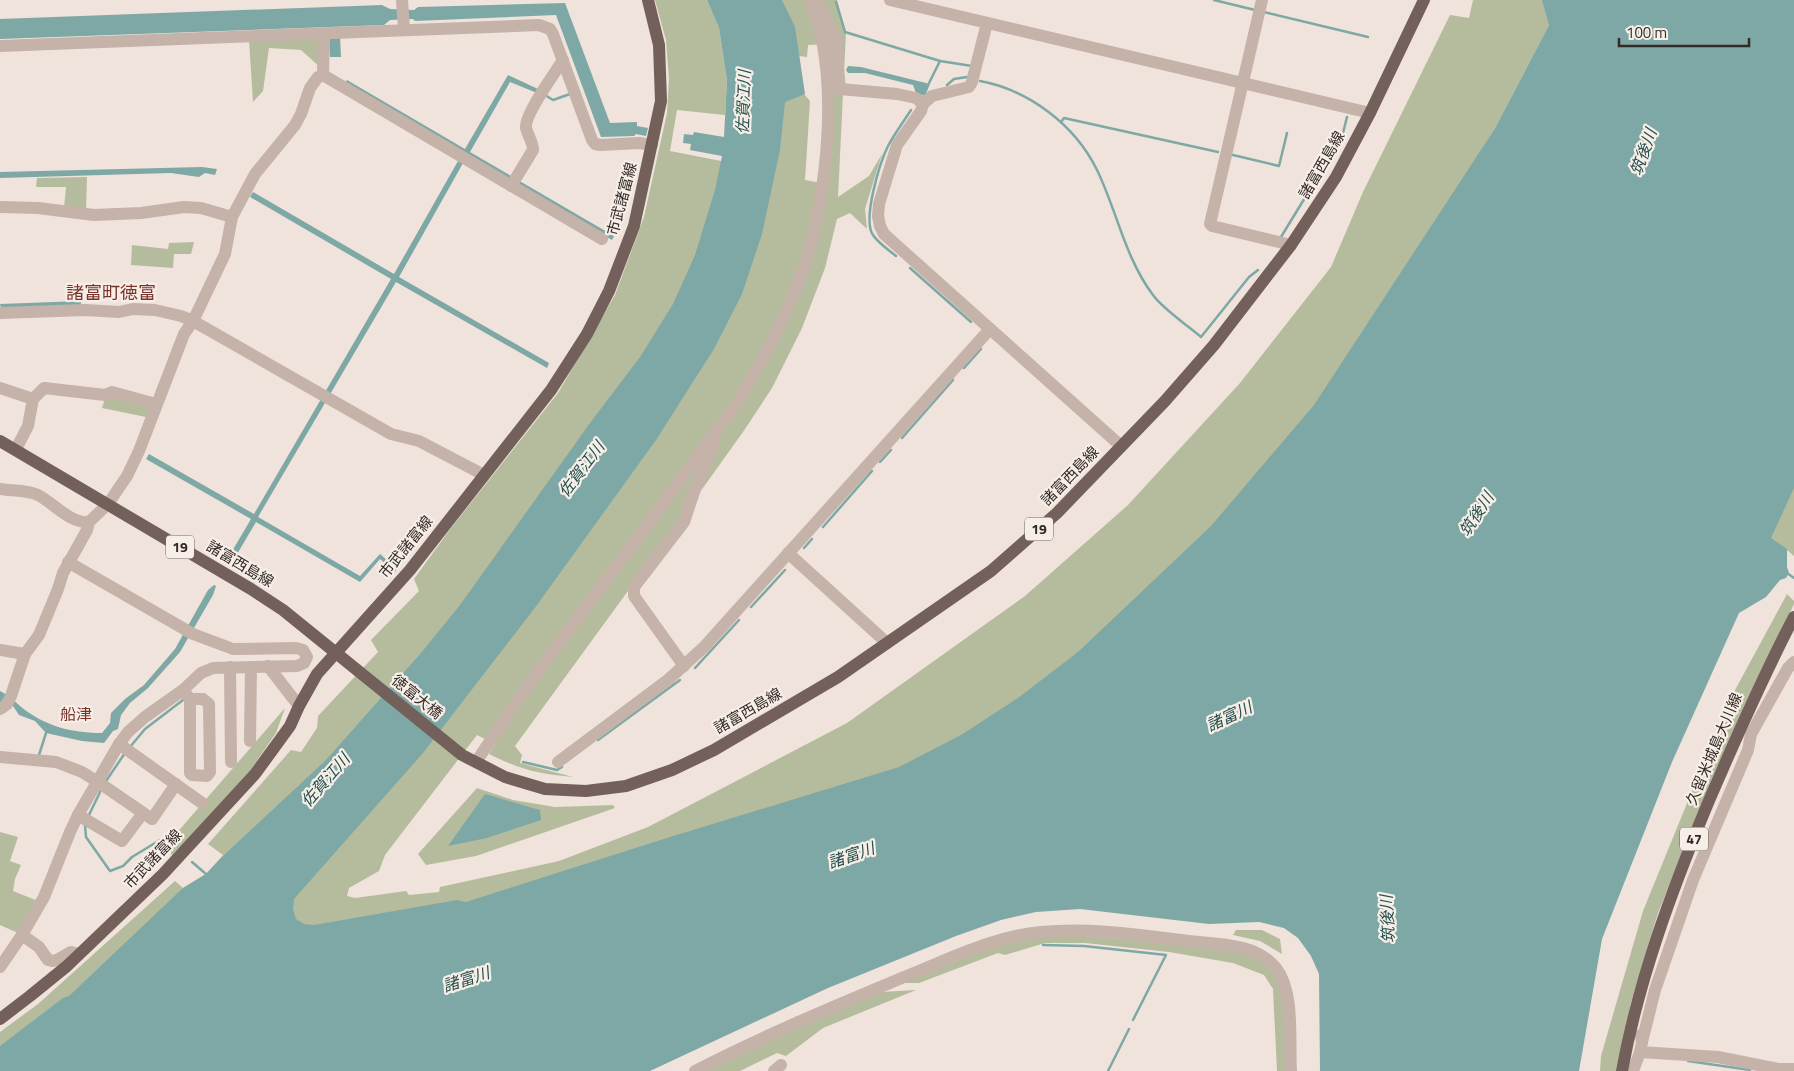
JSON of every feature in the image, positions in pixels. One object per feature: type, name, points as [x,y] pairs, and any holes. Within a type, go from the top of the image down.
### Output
[{"type":"main road","name":"市武諸富線","points":[[0,1019],[79,954],[163,874],[255,774],[290,726],[299,706],[318,674],[410,570],[551,390],[587,334],[609,290],[634,226],[661,102],[659,45],[648,0]]},
{"type":"main road","name":"諸富西島線","points":[[462,755],[504,777],[545,789],[586,791],[626,786],[672,770],[714,750],[838,677],[991,571],[1057,513],[1165,401],[1214,345],[1291,246],[1336,177],[1370,113],[1424,0]]},
{"type":"main road","name":"諸富西島線","points":[[0,441],[252,589],[283,610],[352,665]]},
{"type":"main road","name":"久留米城島大川線","points":[[1622,1071],[1638,998],[1665,912],[1746,713],[1794,617]]},
{"type":"main road","name":"徳富大橋","points":[[352,665],[462,755]]},
{"type":"street","points":[[476,762],[516,702],[737,402],[766,354],[793,297],[812,240],[822,180],[828,106],[822,40],[810,0]]},
{"type":"street","points":[[817,0],[835,36],[840,89],[897,94],[916,98],[923,104]]},
{"type":"street","points":[[890,0],[1370,113]]},
{"type":"street","points":[[1262,0],[1210,224],[1291,246]]},
{"type":"street","points":[[402,2],[404,26]]},
{"type":"street","points":[[987,23],[972,82],[969,87],[932,96],[923,104],[921,111],[897,145],[879,204],[878,216],[880,226],[884,234],[1121,446]]},
{"type":"street","points":[[0,46],[324,34],[404,26],[539,25],[550,29],[595,144],[652,144]]},
{"type":"street","points":[[323,76],[324,34]]},
{"type":"street","points":[[513,183],[533,150],[533,145],[526,128],[527,120],[563,60]]},
{"type":"street","points":[[6,703],[25,654],[40,635],[68,562],[87,530],[89,522],[108,504],[128,476],[184,334],[193,321],[225,254],[232,217],[254,174],[295,125],[310,88],[318,77],[323,76],[464,158],[513,183],[602,239]]},
{"type":"street","points":[[0,207],[38,208],[94,215],[141,213],[184,207],[201,208],[232,217]]},
{"type":"street","points":[[0,313],[85,310],[119,312],[133,309],[155,310],[181,316],[193,321],[391,434],[420,441],[484,476]]},
{"type":"street","points":[[558,762],[684,666],[704,648],[990,329]]},
{"type":"street","points":[[0,388],[33,398]]},
{"type":"street","points":[[16,450],[28,426],[33,398],[44,388],[105,395],[112,392],[156,404]]},
{"type":"street","points":[[684,666],[634,596],[634,587],[684,522],[696,486],[713,446],[714,433]]},
{"type":"street","points":[[0,489],[38,495],[67,515],[82,522],[89,522]]},
{"type":"street","points":[[788,553],[887,643]]},
{"type":"street","points":[[0,967],[22,935],[50,884],[70,832],[84,818],[101,784],[125,748],[128,732],[145,717],[187,695],[201,673],[213,668],[297,666],[304,663],[307,657],[303,650],[296,648],[233,650],[189,632],[68,562]]},
{"type":"street","points":[[0,650],[25,654]]},
{"type":"street","points":[[1718,779],[1728,774],[1788,668],[1794,662]]},
{"type":"street","points":[[268,666],[299,706]]},
{"type":"street","points":[[230,667],[231,762]]},
{"type":"street","points":[[250,741],[251,667]]},
{"type":"street","points":[[187,695],[203,699],[209,704],[210,772],[207,776],[192,775],[190,773],[187,695]]},
{"type":"street","points":[[1633,1071],[1661,972],[1693,880],[1748,750],[1750,734]]},
{"type":"street","points":[[125,748],[202,803]]},
{"type":"street","points":[[0,757],[56,762],[82,772],[152,819],[176,784]]},
{"type":"street","points":[[84,818],[122,841],[142,813]]},
{"type":"street","points":[[1665,912],[1673,906],[1693,880]]},
{"type":"street","points":[[695,1071],[820,1012],[966,952],[1021,935],[1065,930],[1096,931],[1229,946],[1258,954],[1276,967],[1285,984],[1289,1011],[1291,1071]]},
{"type":"street","points":[[22,935],[39,947],[48,960],[57,960],[71,952],[79,954]]},
{"type":"street","points":[[1638,998],[1642,1007],[1641,1047]]},
{"type":"street","points":[[1641,1047],[1718,1057],[1778,1069],[1794,1069]]},
{"type":"green space","points":[[655,0],[707,0],[719,28],[727,80],[725,115],[677,110],[670,151],[721,161],[731,167],[674,331],[464,612],[295,815],[0,1055],[0,1032],[38,1004],[175,881],[183,888],[206,874],[223,855],[208,844],[291,750],[301,752],[317,728],[318,716],[378,652],[371,640],[419,591],[414,579],[451,528],[558,393],[615,295],[644,217],[667,113],[669,79],[666,40]]},
{"type":"green space","points":[[770,0],[837,0],[846,32],[838,197],[869,176],[882,154],[865,209],[867,229],[850,213],[837,219],[825,268],[802,328],[772,388],[695,499],[515,746],[522,755],[520,763],[573,777],[530,770],[500,759],[489,754],[495,744],[477,735],[385,855],[379,871],[349,888],[347,896],[355,898],[406,891],[409,895],[439,892],[440,887],[559,861],[648,827],[847,723],[1025,596],[1128,505],[1240,383],[1331,267],[1363,192],[1450,15],[1469,18],[1473,0],[1550,0],[1549,25],[1494,130],[1299,460],[1055,679],[902,774],[479,904],[316,931],[278,927],[289,897],[646,440]],"holes":[[[829,44],[833,108],[827,184],[805,180],[810,101],[804,94],[799,56],[807,57],[808,45]]]},
{"type":"green space","points":[[319,37],[321,68],[301,50],[269,48],[263,91],[253,102],[249,40]]},
{"type":"green space","points":[[87,177],[86,209],[64,208],[66,187],[36,187],[37,178]]},
{"type":"green space","points":[[194,242],[191,254],[174,254],[173,268],[131,265],[132,245],[168,249],[169,243]]},
{"type":"green space","points":[[113,395],[151,405],[146,417],[102,408],[105,398]]},
{"type":"green space","points":[[1794,434],[1794,556],[1787,550],[1787,567],[1748,542]]},
{"type":"green space","points":[[1787,594],[1794,601],[1794,604],[1712,778],[1658,913],[1631,1002],[1618,1071],[1600,1071],[1601,1056],[1643,911],[1728,703]]},
{"type":"green space","points":[[285,708],[276,733],[249,772],[172,856],[168,843]]},
{"type":"green space","points":[[477,788],[513,800],[555,807],[613,805],[615,808],[476,856],[426,865],[418,854]]},
{"type":"green space","points":[[0,832],[18,837],[10,861],[21,865],[15,879],[13,891],[38,901],[18,933],[0,925]]},
{"type":"green space","points":[[1236,930],[1262,930],[1280,939],[1282,954],[1260,941],[1233,935]]},
{"type":"green space","points":[[1045,933],[1230,947],[1269,963],[1284,993],[1288,1071],[1277,1071],[1273,989],[1264,975],[1233,963],[1169,952],[1085,943],[1045,943],[1005,955],[998,953],[919,983],[894,983],[1004,941]]},
{"type":"green space","points":[[916,990],[823,1028],[786,1056],[777,1053],[740,1071],[704,1071],[737,1054],[881,992]]},
{"type":"water","points":[[707,0],[782,0],[795,27],[805,94],[785,102],[780,150],[762,234],[742,294],[714,349],[656,440],[537,605],[423,753],[294,899],[293,909],[296,919],[304,924],[314,925],[457,900],[466,902],[899,767],[961,735],[1018,698],[1078,652],[1211,526],[1314,405],[1494,130],[1549,25],[1542,0],[1794,0],[1794,488],[1771,538],[1787,549],[1789,573],[1786,578],[1780,580],[1766,597],[1739,613],[1672,762],[1602,939],[1579,1071],[1320,1071],[1319,974],[1311,956],[1298,938],[1284,928],[1259,922],[1209,924],[1080,909],[1036,912],[1001,920],[956,936],[828,988],[650,1071],[0,1071],[0,1046],[63,998],[69,996],[183,888],[206,874],[325,761],[421,653],[460,605],[590,423],[640,357],[673,304],[695,255],[715,190],[722,156],[690,150],[691,144],[683,143],[684,134],[693,135],[694,132],[724,137],[727,80],[719,28]]},
{"type":"water","points":[[565,3],[610,123],[637,122],[637,126],[648,128],[646,136],[636,134],[634,136],[601,137],[556,15],[415,21],[413,19],[390,20],[384,25],[0,39],[0,19],[382,5],[390,9],[414,10],[418,7]]},
{"type":"water","points":[[340,37],[341,57],[330,57],[329,38]]},
{"type":"water","points":[[848,66],[861,67],[930,84],[925,96],[916,93],[913,85],[865,73],[848,73],[846,70]]},
{"type":"water","points":[[508,75],[538,89],[537,93],[510,82],[470,152],[614,236],[612,240],[467,156],[399,277],[549,363],[547,368],[396,282],[258,517],[360,576],[380,554],[397,569],[395,572],[380,559],[360,582],[256,522],[233,561],[228,558],[251,519],[146,459],[149,454],[254,514],[391,279],[250,197],[253,192],[394,274],[462,154],[344,85],[347,80],[465,149]]},
{"type":"water","points":[[202,167],[217,169],[215,175],[205,173],[199,177],[171,173],[0,178],[0,172]]},
{"type":"water","points":[[81,301],[81,305],[1,308],[0,304]]},
{"type":"water","points":[[214,585],[216,586],[213,595],[180,652],[148,688],[130,703],[121,715],[118,729],[113,731],[104,743],[82,741],[46,733],[35,721],[19,715],[13,706],[0,705],[0,691],[34,716],[52,725],[81,732],[102,733],[110,723],[111,713],[125,699],[144,685],[175,649],[208,590]]},
{"type":"water","points":[[485,794],[540,810],[541,820],[487,838],[448,846]]},
{"type":"waterway","points":[[1214,0],[1255,10]]},
{"type":"waterway","points":[[836,2],[845,32],[940,61]]},
{"type":"waterway","points":[[1264,12],[1368,37]]},
{"type":"waterway","points":[[929,83],[940,61],[972,66]]},
{"type":"waterway","points":[[947,85],[954,79],[967,77]]},
{"type":"waterway","points":[[980,81],[1016,92],[1033,101],[1063,124],[1076,138],[1097,170],[1128,250],[1143,281],[1162,306],[1201,337],[1249,277],[1258,270]]},
{"type":"waterway","points":[[545,95],[553,100],[570,94]]},
{"type":"waterway","points":[[896,256],[873,235],[870,228],[871,204],[877,177],[888,146],[911,110]]},
{"type":"waterway","points":[[1281,237],[1342,137],[1347,117]]},
{"type":"waterway","points":[[1061,122],[1064,118],[1218,152]]},
{"type":"waterway","points":[[1233,155],[1279,166],[1287,133]]},
{"type":"waterway","points":[[910,268],[971,322]]},
{"type":"waterway","points":[[964,368],[981,349]]},
{"type":"waterway","points":[[902,438],[953,380]]},
{"type":"waterway","points":[[880,462],[891,450]]},
{"type":"waterway","points":[[823,527],[872,471]]},
{"type":"waterway","points":[[804,548],[812,539]]},
{"type":"waterway","points":[[751,607],[785,570]]},
{"type":"waterway","points":[[1787,573],[1794,578]]},
{"type":"waterway","points":[[695,668],[739,620]]},
{"type":"waterway","points":[[598,740],[680,680]]},
{"type":"waterway","points":[[130,747],[145,729],[183,700]]},
{"type":"waterway","points":[[39,755],[46,733]]},
{"type":"waterway","points":[[106,781],[125,753]]},
{"type":"waterway","points":[[523,762],[557,770],[562,767]]},
{"type":"waterway","points":[[88,817],[102,788]]},
{"type":"waterway","points":[[85,825],[86,837],[110,871],[123,866],[132,857],[160,840],[169,839],[177,846]]},
{"type":"waterway","points":[[192,862],[206,874]]},
{"type":"waterway","points":[[1043,945],[1084,946],[1166,955],[1133,1020]]},
{"type":"waterway","points":[[1108,1071],[1129,1029]]},
{"type":"waterway","points":[[1688,1061],[1750,1070]]},
{"type":"district","name":"諸富町徳富","points":[[111,293]]},
{"type":"district","name":"船津","points":[[76,714]]},
{"type":"water label","name":"佐賀江川","points":[[743,102]]},
{"type":"water label","name":"筑後川","points":[[1643,152]]},
{"type":"water label","name":"佐賀江川","points":[[581,469]]},
{"type":"water label","name":"筑後川","points":[[1476,514]]},
{"type":"water label","name":"諸富川","points":[[1229,716]]},
{"type":"water label","name":"佐賀江川","points":[[325,780]]},
{"type":"water label","name":"諸富川","points":[[851,855]]},
{"type":"water label","name":"筑後川","points":[[1387,919]]},
{"type":"water label","name":"諸富川","points":[[466,979]]}]
